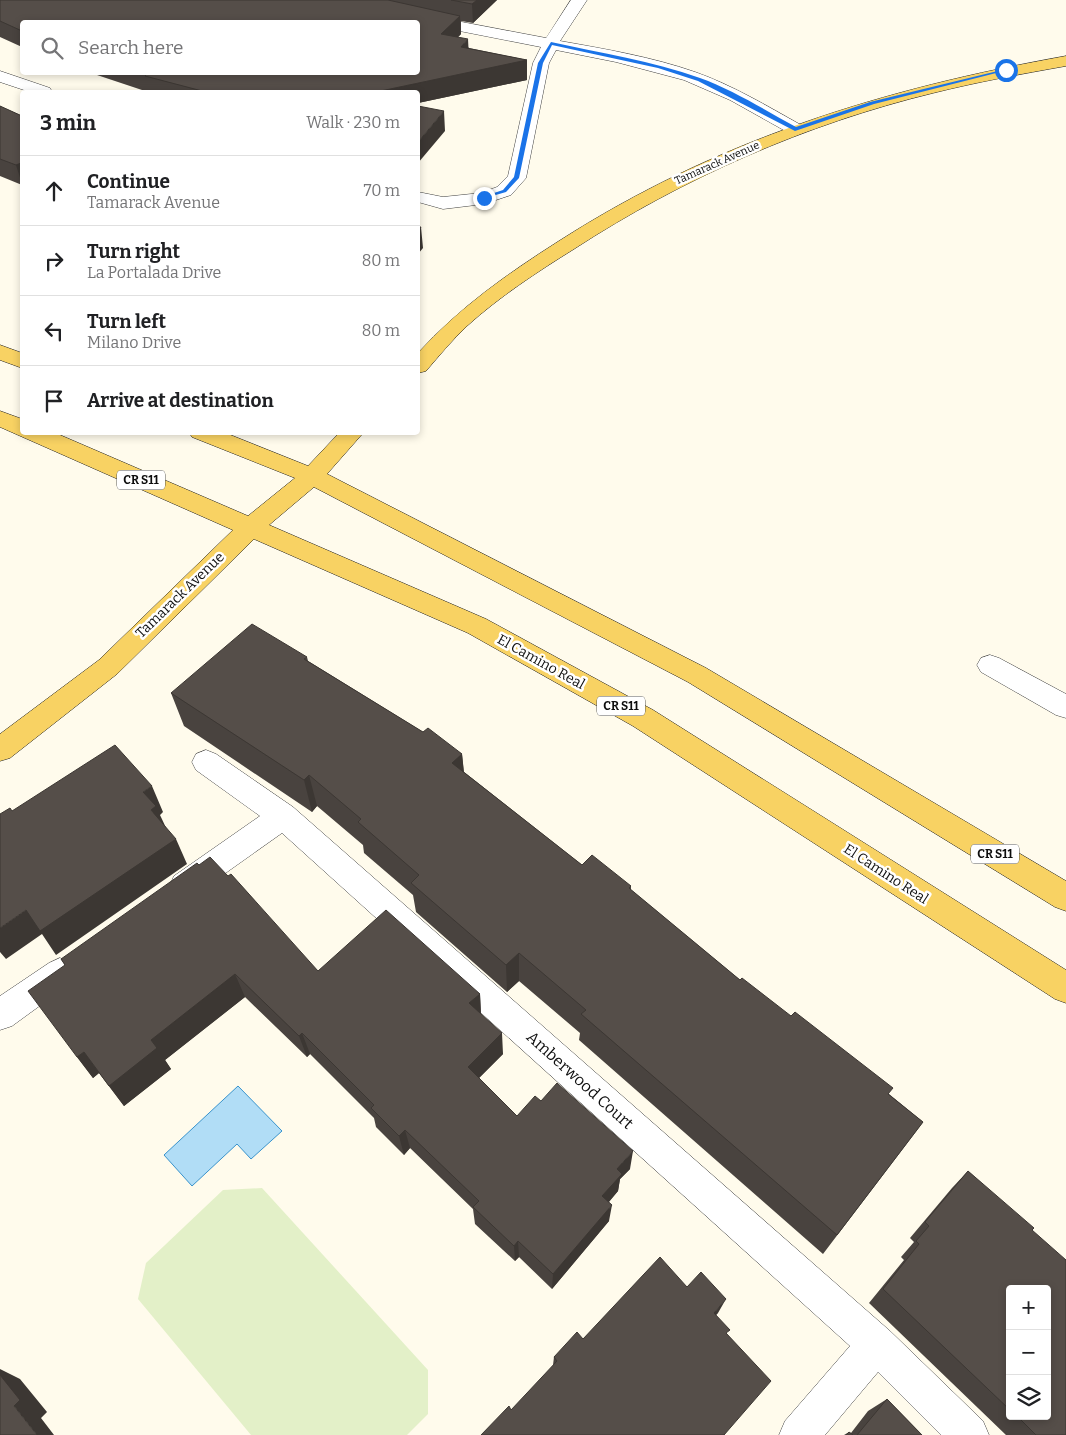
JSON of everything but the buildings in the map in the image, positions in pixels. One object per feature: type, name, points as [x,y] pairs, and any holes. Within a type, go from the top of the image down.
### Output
[{"type":"main road","name":"Tamarack Avenue","points":[[420,364],[459,322],[509,283],[580,233],[645,196],[707,166],[795,129],[872,103],[1006,70],[1066,61]]},
{"type":"main road","points":[[0,352],[20,360]]},
{"type":"main road","points":[[0,418],[20,427]]},
{"type":"main road","name":"El Camino Real","points":[[39,435],[476,626],[642,718],[1066,988]]},
{"type":"main road","name":"CR S11","points":[[208,435],[312,476],[698,675],[1066,897]]},
{"type":"main road","name":"Tamarack Avenue","points":[[0,750],[108,667],[250,528],[312,476],[350,435]]},
{"type":"street","points":[[420,197],[443,203],[484,198],[504,191],[516,178],[540,63],[559,28],[579,0]]},
{"type":"street","points":[[411,17],[486,33],[551,43],[659,67],[700,80],[760,109],[795,129]]},
{"type":"street","points":[[0,76],[38,90]]},
{"type":"street","points":[[990,665],[1066,707]]},
{"type":"street","name":"Amberwood Court","points":[[206,762],[283,816],[877,1344],[969,1435]]},
{"type":"street","points":[[162,901],[283,816]]},
{"type":"street","points":[[0,1015],[81,958]]},
{"type":"street","points":[[799,1435],[877,1344]]},
{"type":"green space","points":[[262,1188],[428,1370],[428,1414],[407,1435],[251,1435],[138,1299],[146,1263],[223,1190]]},
{"type":"water","points":[[238,1086],[282,1131],[251,1159],[237,1144],[192,1186],[164,1155]]},
{"type":"route","points":[[484,198],[504,191],[516,178],[540,63],[551,43],[659,67],[700,80],[760,109],[795,129],[872,103],[1006,70]]}]
